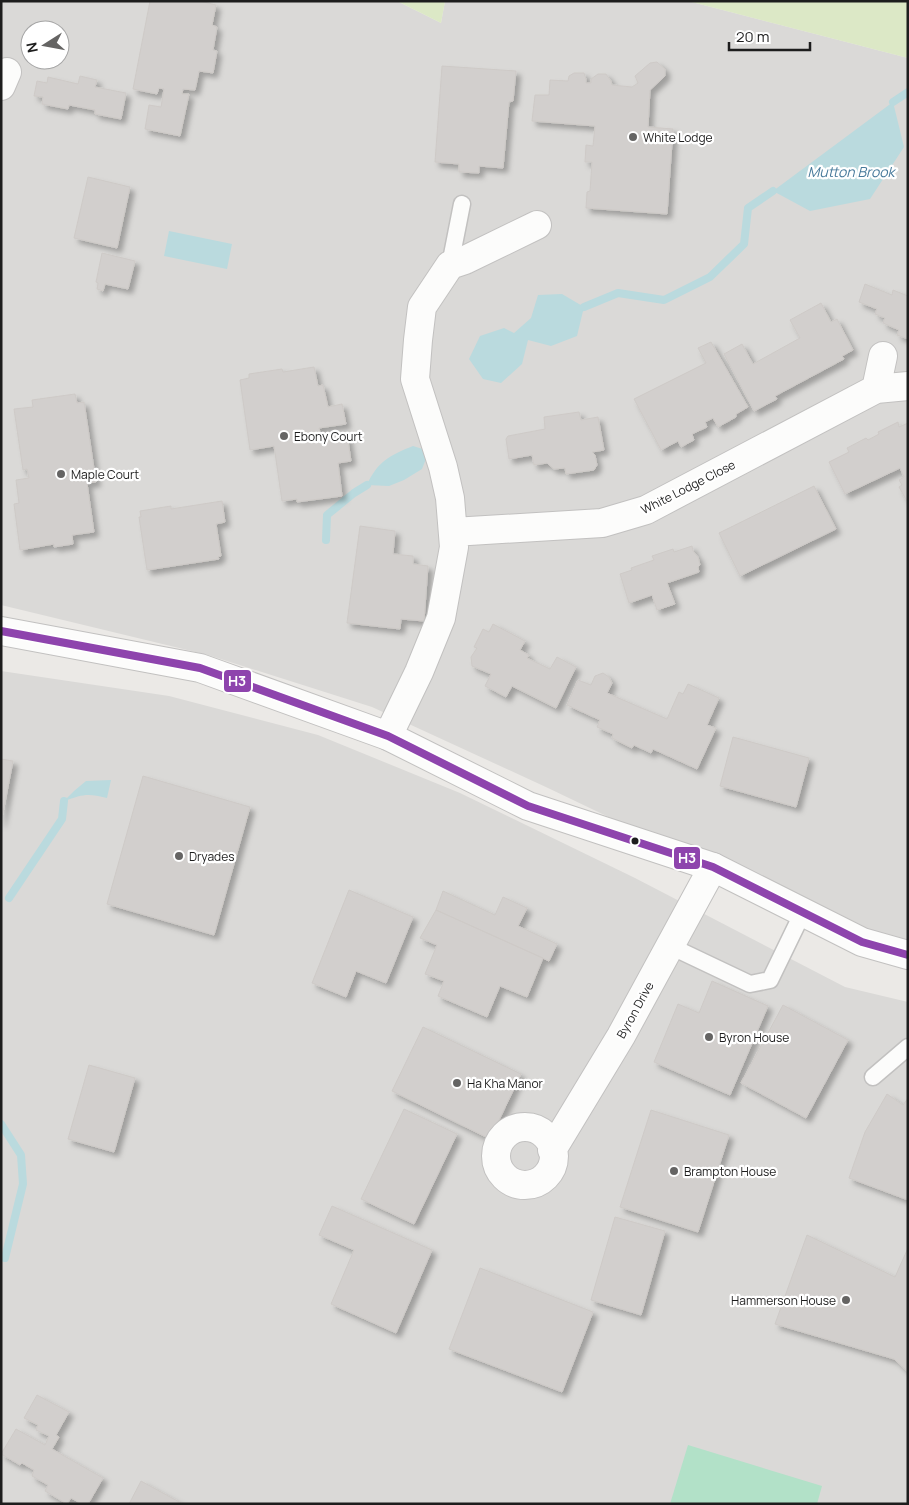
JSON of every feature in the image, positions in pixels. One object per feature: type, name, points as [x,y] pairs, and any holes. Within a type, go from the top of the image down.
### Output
[{"type":"street","points":[[388,736],[419,672],[441,618],[454,547],[450,498],[443,466],[415,379],[422,307],[450,265],[465,260],[537,225]]},
{"type":"street","points":[[876,389],[883,356]]},
{"type":"street","name":"White Lodge Close","points":[[453,532],[602,523],[646,510],[855,402],[876,389],[908,386]]},
{"type":"street","points":[[1,631],[200,668],[388,736],[528,806],[713,868],[862,942],[908,955]]},
{"type":"street","name":"Byron Drive","points":[[552,1150],[621,1036],[713,868]]},
{"type":"lane","points":[[450,265],[462,204]]},
{"type":"lane","points":[[670,946],[750,984],[770,980],[803,912]]},
{"type":"lane","points":[[873,1077],[908,1047]]},
{"type":"shaded area","points":[[1,1],[397,1],[441,23],[445,1],[688,1],[908,58],[908,955],[713,867],[372,707],[208,655],[1,605]]},
{"type":"shaded area","points":[[1,671],[169,696],[318,735],[460,793],[635,878],[845,987],[908,1002],[908,1504],[1,1504]]},
{"type":"green space","points":[[397,1],[445,1],[441,23]]},
{"type":"green space","points":[[688,1],[908,1],[908,58]]},
{"type":"green space","points":[[688,1445],[822,1486],[817,1504],[670,1504]]},
{"type":"water","name":"Mutton Brook","points":[[893,102],[904,147],[870,199],[810,211],[773,191]]},
{"type":"water","points":[[169,231],[232,244],[227,269],[164,256]]},
{"type":"water","points":[[562,294],[584,307],[577,336],[551,346],[528,340],[522,364],[501,383],[483,379],[469,359],[480,336],[504,328],[514,333],[531,318],[538,295]]},
{"type":"water","points":[[413,446],[429,451],[422,469],[404,480],[389,486],[367,485],[375,470],[385,460]]},
{"type":"water","points":[[111,780],[107,798],[86,795],[64,801],[86,781]]},
{"type":"building","points":[[150,1],[200,1],[216,5],[212,25],[217,27],[213,50],[217,51],[213,73],[199,71],[195,90],[183,89],[182,94],[189,94],[180,136],[145,129],[149,105],[161,107],[164,89],[159,88],[157,94],[133,89]]},
{"type":"building","name":"White Lodge","points":[[657,62],[665,69],[665,76],[650,90],[648,127],[673,129],[667,214],[586,208],[587,192],[590,191],[592,162],[585,162],[586,145],[593,146],[595,126],[532,121],[535,95],[549,95],[550,80],[568,81],[569,76],[574,73],[584,73],[586,83],[591,83],[591,79],[598,74],[606,74],[612,85],[632,87],[638,83],[635,76],[650,63]]},
{"type":"building","points":[[442,66],[516,71],[513,101],[509,102],[503,168],[479,166],[479,173],[459,172],[459,164],[435,162]]},
{"type":"building","points":[[80,76],[97,80],[95,87],[126,93],[121,119],[95,114],[95,110],[69,105],[68,109],[42,104],[43,97],[34,96],[37,81],[47,83],[48,77],[78,84]]},
{"type":"building","points":[[88,177],[130,187],[117,248],[74,238]]},
{"type":"building","points":[[102,253],[135,261],[128,289],[105,284],[103,291],[97,289],[98,283],[96,282]]},
{"type":"building","points":[[865,284],[892,295],[893,290],[908,296],[908,339],[897,335],[899,330],[883,323],[885,318],[875,314],[877,309],[859,302]]},
{"type":"building","points":[[821,303],[831,322],[837,319],[853,350],[842,356],[844,359],[775,396],[777,399],[754,411],[724,354],[742,344],[753,364],[800,338],[790,320]]},
{"type":"building","points":[[711,342],[748,407],[736,414],[736,417],[718,427],[713,418],[705,422],[707,427],[692,434],[694,440],[681,447],[678,441],[661,450],[634,399],[706,363],[698,348]]},
{"type":"building","name":"Ebony Court","points":[[314,367],[318,386],[323,385],[328,407],[342,404],[346,424],[319,428],[321,437],[347,434],[351,461],[338,463],[342,496],[297,502],[297,499],[282,501],[274,446],[250,450],[240,380],[249,378],[249,374],[282,369],[283,372]]},
{"type":"building","name":"Maple Court","points":[[75,394],[77,403],[84,402],[96,482],[87,483],[94,532],[72,535],[73,544],[54,547],[54,544],[20,550],[14,504],[19,503],[16,480],[29,478],[27,469],[23,470],[14,409],[33,407],[32,400]]},
{"type":"building","points":[[579,412],[581,420],[598,417],[604,450],[592,452],[595,455],[597,465],[594,470],[566,474],[565,468],[554,469],[547,463],[534,465],[532,455],[509,459],[506,439],[508,436],[545,429],[544,417]]},
{"type":"building","points":[[898,422],[899,427],[908,423],[908,503],[899,487],[902,485],[899,480],[904,477],[900,468],[845,494],[829,462],[849,452],[847,448],[866,438],[868,440],[879,434],[878,432]]},
{"type":"building","points":[[814,486],[836,529],[740,576],[719,533]]},
{"type":"building","points":[[222,501],[225,522],[216,524],[221,556],[218,557],[219,559],[147,570],[139,517],[141,517],[140,511],[171,506],[171,509]]},
{"type":"building","points":[[360,526],[395,531],[393,554],[413,556],[413,564],[428,566],[424,621],[401,619],[400,629],[347,623]]},
{"type":"building","points":[[692,546],[693,551],[698,557],[699,572],[667,583],[675,604],[657,610],[652,595],[629,603],[620,574],[654,560],[652,556],[673,549],[674,552]]},
{"type":"building","points":[[493,624],[525,641],[520,650],[529,655],[527,658],[550,669],[557,657],[576,667],[556,708],[512,686],[506,697],[485,686],[491,674],[472,666],[471,657],[477,648],[474,647],[483,629],[489,632]]},
{"type":"building","points":[[603,673],[609,677],[612,683],[607,693],[667,719],[679,692],[683,694],[688,684],[719,698],[707,725],[716,728],[697,769],[653,749],[651,753],[634,745],[632,748],[612,738],[613,734],[597,727],[600,720],[567,705],[578,680],[591,685],[595,676]]},
{"type":"building","points":[[733,737],[809,758],[796,807],[720,786]]},
{"type":"building","points":[[1,759],[13,761],[1,823]]},
{"type":"building","name":"Dryades","points":[[143,776],[250,807],[214,935],[107,904]]},
{"type":"building","points":[[349,890],[413,917],[386,983],[356,971],[346,997],[312,983]]},
{"type":"building","points":[[443,891],[495,915],[503,897],[527,908],[518,926],[557,944],[549,961],[436,910]]},
{"type":"building","points":[[436,910],[543,958],[527,997],[500,986],[487,1017],[438,996],[444,981],[425,974],[437,945],[420,938]]},
{"type":"building","name":"Byron House","points":[[712,981],[768,1006],[730,1095],[654,1062],[678,1004],[699,1013]]},
{"type":"building","points":[[783,1005],[848,1040],[806,1118],[741,1083]]},
{"type":"building","name":"Ha Kha Manor","points":[[423,1027],[521,1074],[490,1139],[392,1091]]},
{"type":"building","points":[[89,1065],[135,1078],[114,1152],[68,1139]]},
{"type":"building","points":[[887,1094],[903,1105],[908,1098],[908,1200],[849,1178],[865,1132]]},
{"type":"building","points":[[404,1109],[457,1134],[414,1224],[361,1199]]},
{"type":"building","name":"Brampton House","points":[[651,1110],[729,1135],[698,1232],[620,1207]]},
{"type":"building","points":[[332,1206],[432,1250],[396,1333],[331,1304],[354,1250],[319,1235]]},
{"type":"building","points":[[615,1217],[665,1231],[641,1315],[591,1300]]},
{"type":"building","name":"Hammerson House","points":[[807,1235],[895,1277],[908,1248],[908,1372],[894,1359],[775,1324]]},
{"type":"building","points":[[480,1268],[593,1312],[562,1392],[449,1349]]},
{"type":"building","points":[[37,1395],[69,1412],[56,1435],[59,1437],[52,1449],[103,1478],[88,1504],[82,1504],[71,1498],[67,1504],[45,1491],[48,1485],[32,1476],[34,1470],[22,1463],[20,1465],[1,1454],[16,1429],[45,1445],[49,1436],[36,1430],[38,1425],[24,1418]]},
{"type":"building","points":[[141,1481],[183,1504],[129,1504]]},
{"type":"waterway","points":[[893,102],[908,92]]},
{"type":"waterway","name":"Mutton Brook","points":[[584,307],[618,293],[664,300],[710,277],[744,244],[748,208],[773,191]]},
{"type":"waterway","name":"Mutton Brook","points":[[326,540],[327,515],[367,485]]},
{"type":"waterway","name":"Mutton Brook","points":[[9,898],[62,819],[64,801]]},
{"type":"waterway","name":"Mutton Brook","points":[[1,1124],[21,1155],[23,1184],[5,1258]]},
{"type":"transit line","name":"H3","points":[[1,631],[200,668],[388,736],[528,806],[713,867],[862,942],[908,955]]},
{"type":"place","name":"White Lodge","points":[[633,137]]},
{"type":"place","name":"Ebony Court","points":[[284,436]]},
{"type":"place","name":"Maple Court","points":[[61,474]]},
{"type":"place","name":"Dryades","points":[[179,856]]},
{"type":"place","name":"Byron House","points":[[709,1037]]},
{"type":"place","name":"Ha Kha Manor","points":[[457,1083]]},
{"type":"place","name":"Brampton House","points":[[674,1171]]},
{"type":"place","name":"Hammerson House","points":[[846,1300]]}]
